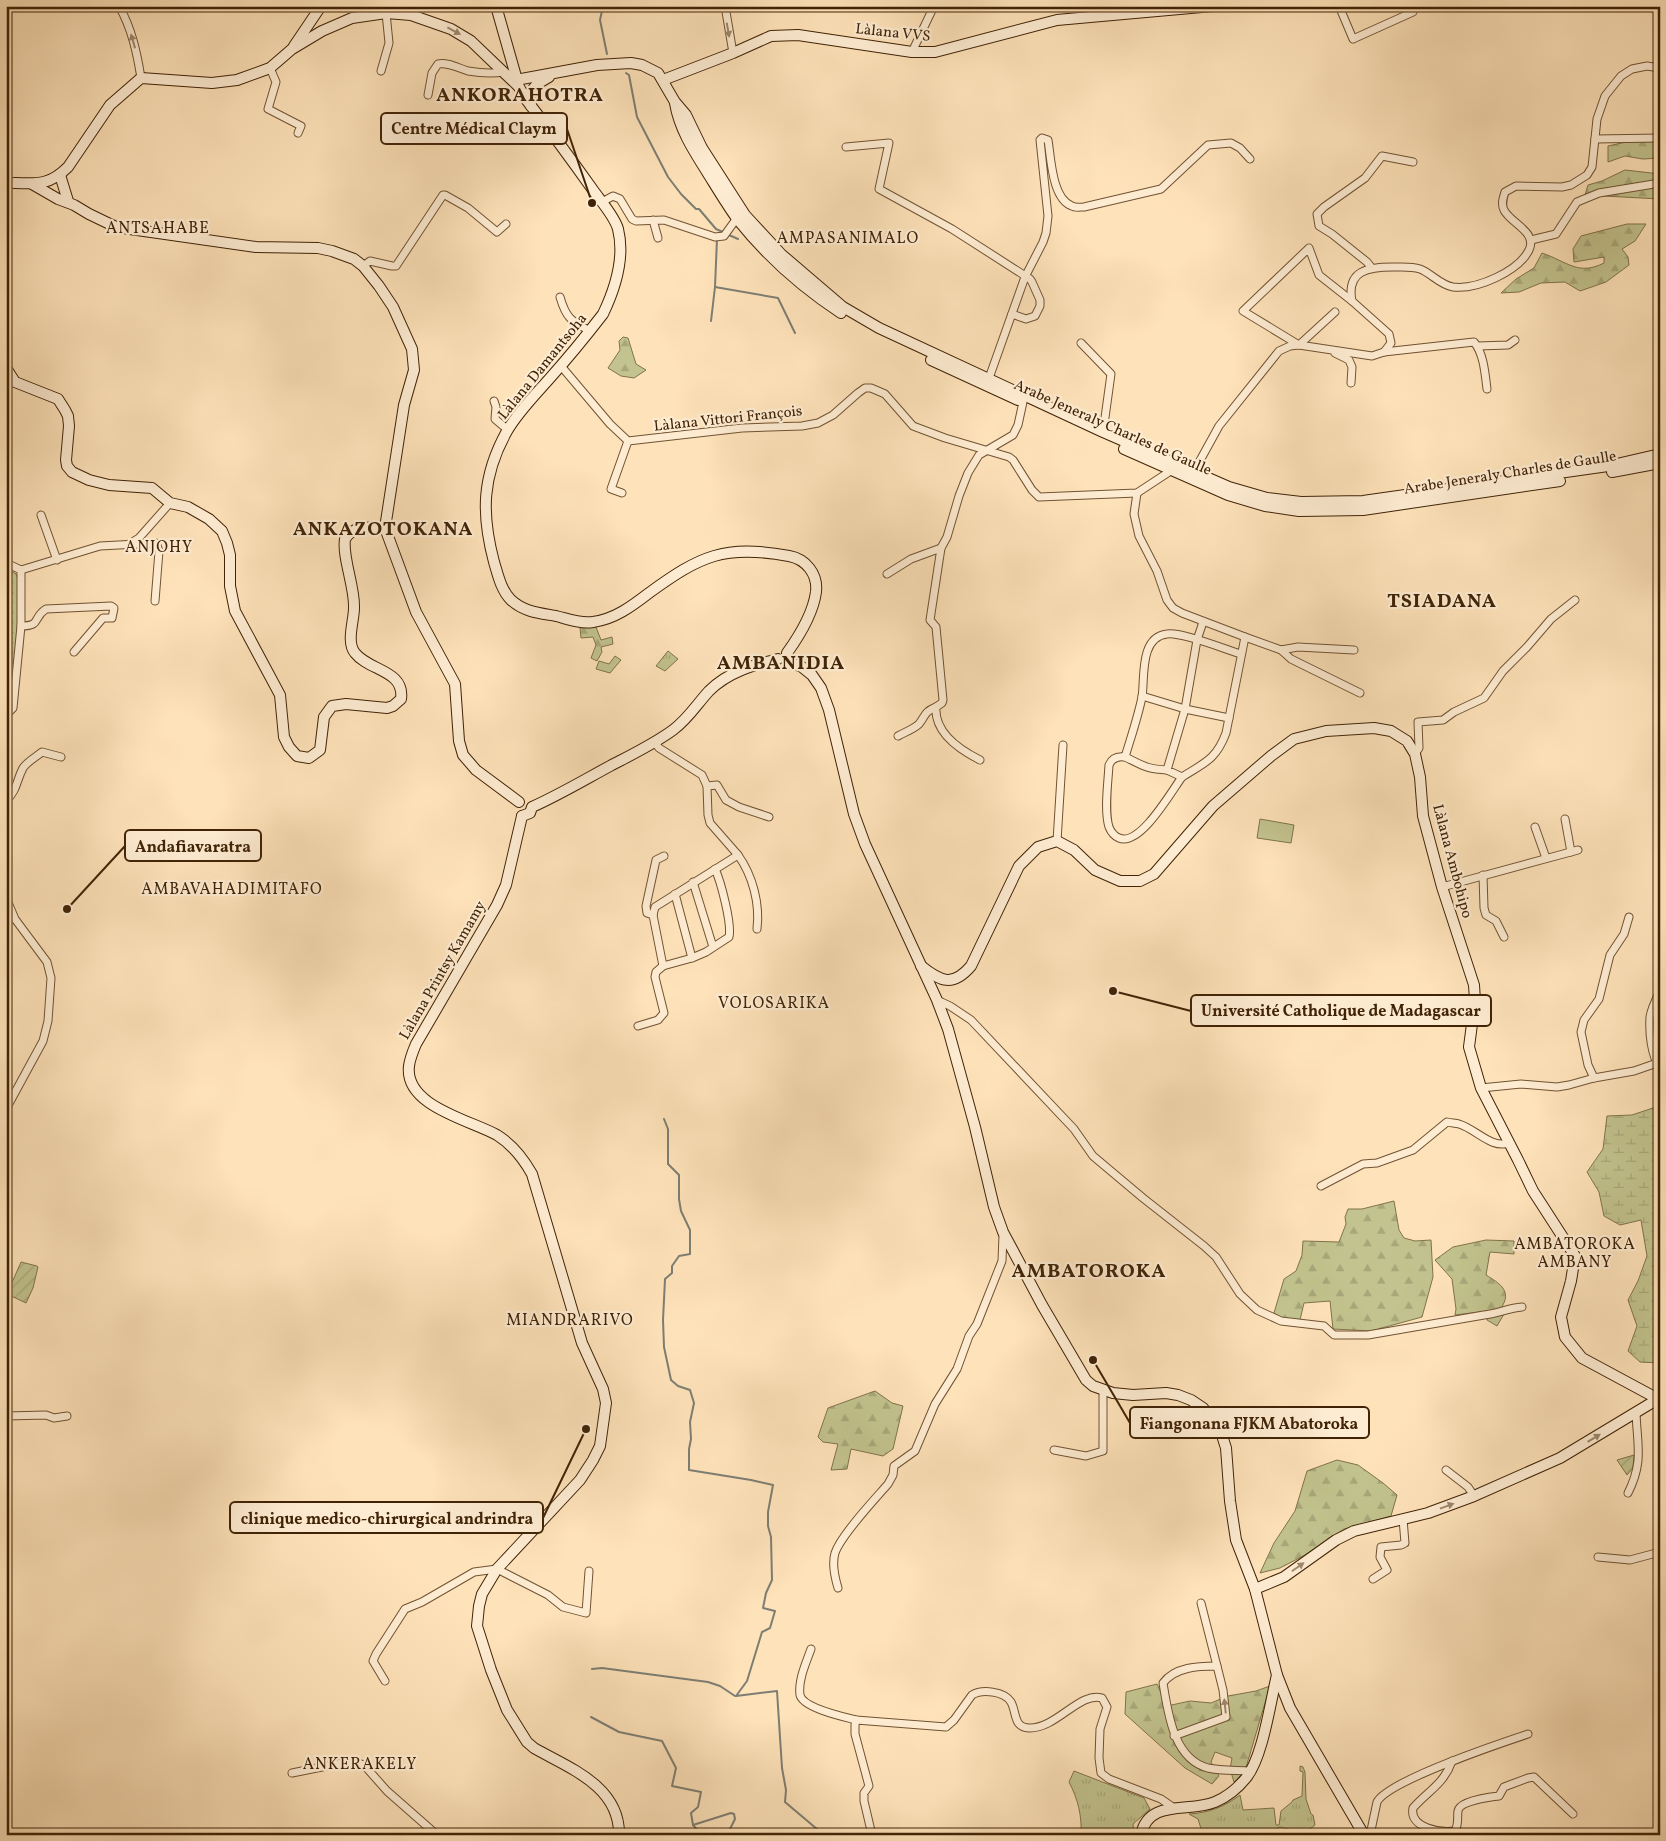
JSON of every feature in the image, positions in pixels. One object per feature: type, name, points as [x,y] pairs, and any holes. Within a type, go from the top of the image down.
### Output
[{"type":"street","points":[[119,6],[133,41],[141,78]]},
{"type":"street","points":[[14,183],[32,184],[50,181],[60,175],[68,167],[110,105],[141,78],[212,83],[237,80],[270,68],[292,48],[321,6]]},
{"type":"street","points":[[496,6],[508,70]]},
{"type":"street","points":[[725,6],[733,53]]},
{"type":"street","points":[[912,52],[934,6]]},
{"type":"street","name":"Làlana VVS","points":[[663,80],[771,36],[798,34],[912,52],[935,52],[1057,20],[1213,6]]},
{"type":"street","points":[[1339,6],[1353,39],[1413,12]]},
{"type":"street","points":[[292,48],[322,31],[352,18],[386,13],[411,15],[451,29],[471,41],[508,70],[518,84]]},
{"type":"street","points":[[381,71],[389,43],[386,13]]},
{"type":"street","points":[[312,21],[315,28],[322,31]]},
{"type":"street","name":"Arabe Jeneraly Charles de Gaulle","points":[[518,84],[567,71],[631,63],[658,73],[675,102],[686,115],[702,148],[745,215],[797,268],[843,307],[879,328],[1023,402],[1172,470],[1267,498],[1301,502],[1363,501],[1599,468],[1660,454]]},
{"type":"street","points":[[428,95],[432,73],[438,64],[447,64],[490,74],[508,70]]},
{"type":"street","points":[[1352,301],[1352,286],[1357,275],[1371,267],[1411,267],[1421,269],[1440,282],[1453,287],[1482,283],[1503,275],[1526,255],[1531,248],[1531,240],[1504,211],[1502,200],[1505,192],[1516,186],[1562,187],[1571,185],[1587,175],[1592,167],[1597,119],[1605,96],[1621,76],[1632,69],[1647,66],[1660,68]]},
{"type":"street","points":[[270,68],[276,82],[268,109],[301,126],[298,133]]},
{"type":"street","name":"Arabe Jeneraly Charles de Gaulle","points":[[518,84],[567,71]]},
{"type":"street","points":[[532,107],[530,93],[536,84],[550,76]]},
{"type":"street","name":"Làlana Damantsoha","points":[[518,84],[532,107],[602,202],[617,228],[619,256],[612,294],[603,314],[508,430],[490,469],[486,490],[485,516],[489,544],[500,583],[509,598],[525,610],[579,622],[594,622],[612,618],[666,581],[706,558],[724,553],[739,552],[758,552],[788,556],[802,560],[815,579],[816,588],[813,603],[789,657]]},
{"type":"street","name":"Arabe Jeneraly Charles de Gaulle","points":[[675,102],[678,118],[694,151],[737,218],[774,259],[803,285],[838,311],[874,333],[1103,432],[1192,475],[1228,495],[1265,506],[1299,511],[1363,510],[1535,485],[1660,463]]},
{"type":"street","points":[[987,383],[1025,277],[1043,242],[1047,226],[1039,144],[1042,138],[1048,140],[1055,180],[1061,199],[1073,207],[1084,207],[1161,189],[1208,145],[1231,143],[1240,148],[1250,159]]},
{"type":"street","points":[[1595,139],[1660,138]]},
{"type":"street","points":[[846,147],[889,143],[879,189],[952,229],[1032,282],[1040,300],[1040,306],[1035,316],[1031,319],[1026,319],[1012,314]]},
{"type":"street","points":[[1371,267],[1332,234],[1319,226],[1317,214],[1324,206],[1365,178],[1382,156],[1413,162]]},
{"type":"street","points":[[60,175],[71,203]]},
{"type":"street","points":[[50,181],[71,203]]},
{"type":"street","points":[[32,184],[58,199],[71,203],[116,227],[256,247],[318,248],[354,259],[363,266],[393,307],[412,349],[414,370],[404,405],[385,528],[416,612],[454,684],[459,740],[463,754],[476,770],[519,802],[527,801],[532,807]]},
{"type":"street","points":[[1531,240],[1556,234],[1577,202],[1599,193],[1660,184]]},
{"type":"street","points":[[363,266],[370,261],[396,266],[445,194],[468,208],[497,232],[506,224]]},
{"type":"street","points":[[602,202],[613,196],[620,199],[632,219],[636,221],[664,220],[722,235],[737,218]]},
{"type":"street","points":[[653,220],[658,238]]},
{"type":"street","points":[[1299,345],[1243,311],[1309,248],[1319,275],[1389,334],[1391,343],[1384,352]]},
{"type":"street","points":[[560,297],[564,311],[571,320],[590,331]]},
{"type":"street","points":[[1299,345],[1336,312]]},
{"type":"street","points":[[1478,346],[1508,345],[1515,340]]},
{"type":"street","points":[[1192,475],[1219,426],[1279,351],[1290,346],[1299,345],[1372,356],[1384,352],[1470,341],[1478,346],[1485,370],[1487,389]]},
{"type":"street","points":[[1080,343],[1111,374],[1103,432]]},
{"type":"street","points":[[1330,351],[1349,360],[1352,367],[1351,383]]},
{"type":"street","points":[[561,366],[610,424],[628,441],[611,489],[622,494]]},
{"type":"street","points":[[6,368],[15,382],[58,399],[65,410],[69,426],[66,460],[67,466],[72,472],[89,480],[109,485],[152,488],[170,503],[193,509],[209,519],[222,531],[230,555],[230,586],[236,615],[280,695],[284,737],[296,756],[305,759],[313,757],[320,750],[324,717],[332,706],[346,704],[387,708],[394,706],[401,699],[401,688],[394,678],[360,658],[352,647],[354,607],[344,539],[351,531],[359,528],[385,528]]},
{"type":"street","name":"Làlana Vittori François","points":[[628,441],[742,428],[802,426],[818,423],[833,415],[865,388],[871,388],[885,394],[913,426],[1013,460],[1032,490],[1039,497],[1137,493]]},
{"type":"street","points":[[494,401],[495,419],[508,430]]},
{"type":"street","points":[[898,736],[916,727],[924,714],[942,703],[936,627],[930,620],[941,548],[950,529],[959,496],[968,474],[979,455],[1012,435],[1018,424],[1023,402]]},
{"type":"street","points":[[1172,470],[1137,493],[1134,514],[1139,536],[1157,571],[1167,600],[1174,608],[1203,622],[1281,650],[1290,659],[1360,693]]},
{"type":"street","points":[[129,544],[139,538],[170,503]]},
{"type":"street","points":[[40,515],[57,560]]},
{"type":"street","points":[[6,563],[21,570],[100,546],[156,544],[159,551],[154,602]]},
{"type":"street","points":[[887,574],[911,559],[941,548]]},
{"type":"street","points":[[6,715],[13,708],[21,626],[21,570]]},
{"type":"street","points":[[1415,754],[1419,748],[1418,722],[1442,720],[1454,712],[1484,698],[1503,671],[1551,619],[1575,600]]},
{"type":"street","points":[[21,626],[32,626],[41,612],[46,609],[111,606],[114,608],[112,618],[103,618],[74,652]]},
{"type":"street","points":[[1167,770],[1185,709],[1197,640],[1203,622]]},
{"type":"street","points":[[1126,757],[1142,696],[1145,658],[1154,641],[1165,634],[1197,640],[1241,654]]},
{"type":"street","points":[[1182,777],[1167,770],[1147,768],[1126,757],[1111,760],[1109,766],[1108,819],[1109,828],[1115,836],[1121,839],[1129,839],[1147,826],[1182,777],[1214,755],[1221,746],[1226,733],[1245,637]]},
{"type":"street","points":[[1281,650],[1298,647],[1354,650]]},
{"type":"street","points":[[519,802],[516,811],[522,816],[530,813],[532,807],[575,786],[655,742],[686,719],[710,690],[723,679],[756,664],[778,659],[783,665],[789,657],[812,675],[821,688],[829,710],[854,814],[865,844],[937,1000],[953,1047],[994,1207],[1003,1232],[1042,1305],[1086,1380],[1103,1391],[1133,1395],[1166,1393],[1192,1400],[1213,1418],[1220,1429],[1226,1448],[1230,1501],[1236,1540],[1255,1589],[1277,1675],[1290,1708],[1364,1835]]},
{"type":"street","points":[[1142,696],[1185,709],[1229,718]]},
{"type":"street","points":[[936,707],[942,732],[965,752],[980,760]]},
{"type":"street","name":"Làlana Ambohipo","points":[[1057,841],[1074,850],[1096,870],[1120,881],[1140,881],[1154,874],[1213,806],[1271,756],[1294,739],[1326,731],[1374,728],[1392,731],[1407,741],[1415,754],[1420,777],[1423,816],[1442,887],[1474,985],[1475,1001],[1469,1047],[1481,1088],[1533,1191],[1575,1256],[1571,1282],[1561,1317],[1565,1337],[1582,1358],[1659,1399]]},
{"type":"street","points":[[655,742],[659,748],[702,775],[707,786],[710,823],[738,855],[745,866],[755,894],[759,916],[757,929]]},
{"type":"street","points":[[921,966],[935,977],[950,981],[962,976],[971,966],[1019,866],[1038,847],[1057,841],[1063,745]]},
{"type":"street","points":[[6,801],[16,789],[27,764],[42,752],[61,757]]},
{"type":"street","points":[[707,786],[717,785],[726,800],[738,807],[769,817]]},
{"type":"street","name":"Làlana Printsy Kamamy","points":[[522,816],[506,885],[497,905],[416,1044],[408,1068],[410,1078],[424,1100],[497,1136],[519,1152],[526,1163],[532,1174],[582,1343],[606,1403],[600,1446],[583,1476],[497,1569],[482,1594],[477,1626],[491,1670],[507,1710],[527,1742],[591,1781],[605,1794],[613,1804],[617,1814],[619,1835]]},
{"type":"street","points":[[1442,887],[1574,851],[1565,819]]},
{"type":"street","points":[[1535,827],[1546,858]]},
{"type":"street","points":[[663,966],[653,914],[655,907],[738,855]]},
{"type":"street","points":[[653,914],[647,913],[646,906],[656,860],[664,856]]},
{"type":"street","points":[[638,1026],[658,1020],[664,1013],[655,977],[656,972],[663,966],[692,958],[729,937],[727,912],[715,869]]},
{"type":"street","points":[[1483,875],[1486,915],[1489,919],[1495,920],[1504,937]]},
{"type":"street","points":[[693,882],[713,947]]},
{"type":"street","points":[[675,894],[692,958]]},
{"type":"street","points":[[6,898],[15,919],[42,954],[51,978],[48,1020],[43,1041],[6,1109]]},
{"type":"street","points":[[1594,1078],[1588,1065],[1581,1032],[1584,1020],[1599,999],[1610,955],[1624,934],[1629,917]]},
{"type":"street","points":[[1481,1088],[1521,1084],[1557,1087],[1659,1065],[1650,1037],[1650,1016],[1660,991]]},
{"type":"street","points":[[937,1000],[971,1020],[1074,1129],[1093,1156],[1142,1198],[1204,1246],[1216,1257],[1240,1294],[1257,1310],[1270,1317],[1281,1321],[1324,1326],[1334,1334],[1368,1335],[1484,1314],[1495,1314],[1509,1308],[1522,1307]]},
{"type":"street","points":[[1321,1186],[1363,1164],[1377,1163],[1412,1150],[1448,1122],[1460,1124],[1503,1146],[1509,1144]]},
{"type":"street","points":[[838,1588],[835,1580],[835,1553],[846,1534],[888,1484],[893,1475],[894,1466],[915,1451],[935,1404],[957,1369],[969,1336],[977,1324],[988,1297],[1002,1261],[1003,1232]]},
{"type":"street","points":[[1054,1450],[1086,1456],[1103,1451],[1103,1391]]},
{"type":"street","points":[[1255,1589],[1284,1577],[1336,1540],[1354,1531],[1428,1513],[1474,1496],[1560,1458],[1659,1399]]},
{"type":"street","points":[[1628,1493],[1635,1479],[1639,1462],[1636,1412]]},
{"type":"street","points":[[6,1416],[46,1415],[54,1418],[67,1416]]},
{"type":"street","points":[[1446,1470],[1468,1487],[1474,1496]]},
{"type":"street","points":[[1373,1579],[1386,1570],[1380,1557],[1381,1547],[1405,1543],[1403,1519]]},
{"type":"street","points":[[1598,1557],[1630,1560],[1660,1552]]},
{"type":"street","points":[[385,1681],[373,1661],[405,1609],[422,1602],[474,1572],[497,1569],[548,1595],[563,1608],[586,1614],[589,1571]]},
{"type":"street","points":[[1174,1736],[1226,1717],[1223,1690],[1200,1603]]},
{"type":"street","points":[[810,1649],[802,1675],[800,1694],[803,1701],[812,1706],[856,1720],[946,1727],[954,1720],[972,1695],[984,1691],[1006,1697],[1010,1701],[1016,1719],[1021,1726],[1040,1727],[1047,1725],[1085,1700],[1097,1696],[1105,1701],[1107,1707],[1100,1730],[1099,1758],[1102,1773],[1109,1780],[1161,1799],[1174,1808]]},
{"type":"street","points":[[1217,1666],[1201,1666],[1179,1671],[1169,1675],[1163,1683],[1174,1736],[1192,1762],[1208,1768],[1250,1771]]},
{"type":"street","points":[[1141,1835],[1145,1822],[1152,1815],[1164,1809],[1187,1808],[1215,1803],[1241,1783],[1250,1771],[1262,1739],[1277,1675]]},
{"type":"street","points":[[856,1720],[856,1734],[869,1786],[864,1793],[864,1801],[872,1835]]},
{"type":"street","points":[[1370,1835],[1376,1802],[1382,1794],[1452,1761],[1528,1734]]},
{"type":"street","points":[[1452,1761],[1448,1773],[1413,1808],[1413,1817],[1416,1823],[1436,1830],[1456,1831],[1459,1807],[1487,1797],[1499,1796],[1504,1787],[1534,1777],[1573,1814]]},
{"type":"street","points":[[292,1773],[352,1762],[364,1765],[387,1791],[437,1835]]},
{"type":"green space","points":[[1635,140],[1660,141],[1660,158],[1643,159],[1625,156],[1608,162],[1608,146]]},
{"type":"green space","points":[[1625,170],[1660,174],[1660,199],[1585,195],[1588,185],[1602,181]]},
{"type":"green space","points":[[1627,224],[1646,224],[1635,241],[1622,249],[1628,257],[1629,265],[1606,282],[1580,291],[1565,282],[1541,283],[1519,292],[1501,293],[1516,279],[1534,268],[1542,253],[1580,268],[1595,267],[1604,263],[1604,257],[1574,262],[1573,249],[1581,236]]},
{"type":"green space","points":[[623,337],[628,338],[636,364],[646,370],[634,378],[621,376],[608,368],[620,350],[619,341]]},
{"type":"green space","points":[[6,567],[16,574],[20,583],[20,610],[10,700],[6,702]]},
{"type":"green space","points":[[596,627],[601,640],[612,637],[613,644],[601,647],[602,652],[597,661],[591,658],[596,645],[593,637],[581,638],[580,628]]},
{"type":"green space","points":[[668,651],[678,659],[665,671],[656,666]]},
{"type":"green space","points":[[615,656],[621,660],[610,673],[596,669],[599,661],[609,664]]},
{"type":"green space","points":[[1260,819],[1294,825],[1291,843],[1257,838]]},
{"type":"green space","points":[[1656,1107],[1660,1109],[1660,1363],[1640,1362],[1628,1351],[1637,1326],[1628,1300],[1638,1281],[1647,1256],[1641,1220],[1620,1225],[1604,1216],[1599,1192],[1587,1172],[1603,1149],[1607,1116],[1632,1115]]},
{"type":"green space","points":[[1394,1201],[1399,1230],[1404,1238],[1415,1241],[1431,1240],[1433,1277],[1422,1317],[1371,1331],[1333,1329],[1330,1301],[1304,1303],[1300,1320],[1282,1318],[1274,1313],[1284,1279],[1296,1271],[1302,1255],[1303,1241],[1339,1242],[1346,1224],[1345,1217],[1348,1209],[1362,1209]]},
{"type":"green space","points":[[1486,1240],[1514,1241],[1514,1254],[1490,1252],[1486,1275],[1500,1284],[1506,1297],[1501,1308],[1504,1314],[1497,1326],[1487,1320],[1488,1311],[1455,1315],[1452,1279],[1435,1260],[1453,1247]]},
{"type":"green space","points":[[21,1262],[38,1267],[33,1288],[26,1303],[7,1294]]},
{"type":"green space","points":[[875,1391],[892,1403],[903,1406],[893,1449],[883,1456],[851,1449],[847,1469],[831,1470],[838,1444],[823,1442],[818,1437],[828,1408]]},
{"type":"green space","points":[[1634,1455],[1633,1468],[1627,1475],[1617,1460]]},
{"type":"green space","points":[[1337,1460],[1358,1465],[1397,1495],[1391,1516],[1344,1529],[1305,1555],[1280,1568],[1260,1573],[1274,1543],[1295,1511],[1307,1471]]},
{"type":"green space","points":[[1157,1684],[1167,1706],[1190,1701],[1211,1703],[1228,1696],[1256,1691],[1270,1686],[1245,1771],[1234,1782],[1230,1769],[1232,1758],[1215,1752],[1211,1762],[1219,1776],[1212,1784],[1185,1768],[1125,1714],[1126,1692]]},
{"type":"green space","points":[[1300,1766],[1303,1767],[1305,1772],[1306,1799],[1315,1825],[1306,1830],[1298,1831],[1280,1827],[1277,1828],[1278,1835],[1203,1835],[1198,1819],[1189,1814],[1216,1809],[1240,1795],[1243,1810],[1274,1808],[1276,1825],[1279,1825],[1281,1811],[1293,1800],[1302,1796],[1303,1772],[1300,1771]]},
{"type":"green space","points":[[1074,1771],[1144,1798],[1150,1809],[1133,1824],[1134,1835],[1081,1835],[1079,1808],[1069,1782]]},
{"type":"waterway","points":[[603,6],[600,20],[607,54]]},
{"type":"waterway","points":[[626,73],[629,75],[637,117],[668,177],[681,194],[696,209],[699,209],[716,229],[725,233]]},
{"type":"waterway","points":[[729,235],[738,239]]},
{"type":"waterway","points":[[711,321],[715,287],[717,239]]},
{"type":"waterway","points":[[715,287],[778,298],[795,333]]},
{"type":"waterway","points":[[664,1119],[668,1129],[668,1164],[679,1175],[681,1211],[690,1230],[690,1254],[679,1256],[672,1266],[672,1273],[665,1279],[663,1320],[664,1347],[671,1380],[678,1386],[690,1390],[694,1403],[690,1422],[689,1470],[773,1485],[768,1512],[768,1526],[771,1537],[772,1580],[766,1593],[763,1608],[775,1611],[770,1628],[762,1632],[747,1681],[736,1696],[777,1691],[782,1768],[786,1790],[785,1802],[824,1835]]},
{"type":"waterway","points":[[592,1669],[602,1668],[708,1682],[720,1686],[735,1696]]},
{"type":"waterway","points":[[591,1717],[619,1732],[662,1741],[676,1768],[672,1786],[701,1792],[698,1807],[691,1813],[693,1825],[699,1832],[698,1835]]},
{"type":"waterway","points":[[693,1825],[731,1813],[734,1814],[735,1819],[727,1835]]},
{"type":"place","name":"Centre Médical Claym","points":[[592,203]]},
{"type":"place","name":"Andafiavaratra","points":[[67,909]]},
{"type":"place","name":"Université Catholique de Madagascar","points":[[1113,991]]},
{"type":"place","name":"Fiangonana FJKM Abatoroka","points":[[1093,1360]]},
{"type":"place","name":"clinique medico-chirurgical andrindra","points":[[586,1429]]},
{"type":"district","name":"ANKORAHOTRA","points":[[520,94]]},
{"type":"district","name":"ANTSAHABE","points":[[158,227]]},
{"type":"district","name":"AMPASANIMALO","points":[[848,237]]},
{"type":"district","name":"ANKAZOTOKANA","points":[[383,528]]},
{"type":"district","name":"ANJOHY","points":[[159,546]]},
{"type":"district","name":"TSIADANA","points":[[1442,600]]},
{"type":"district","name":"AMBANIDIA","points":[[781,662]]},
{"type":"district","name":"AMBAVAHADIMITAFO","points":[[232,888]]},
{"type":"district","name":"VOLOSARIKA","points":[[774,1002]]},
{"type":"district","name":"AMBATOROKA AMBANY","points":[[1575,1252]]},
{"type":"district","name":"AMBATOROKA","points":[[1089,1270]]},
{"type":"district","name":"MIANDRARIVO","points":[[570,1319]]},
{"type":"district","name":"ANKERAKELY","points":[[360,1763]]}]
